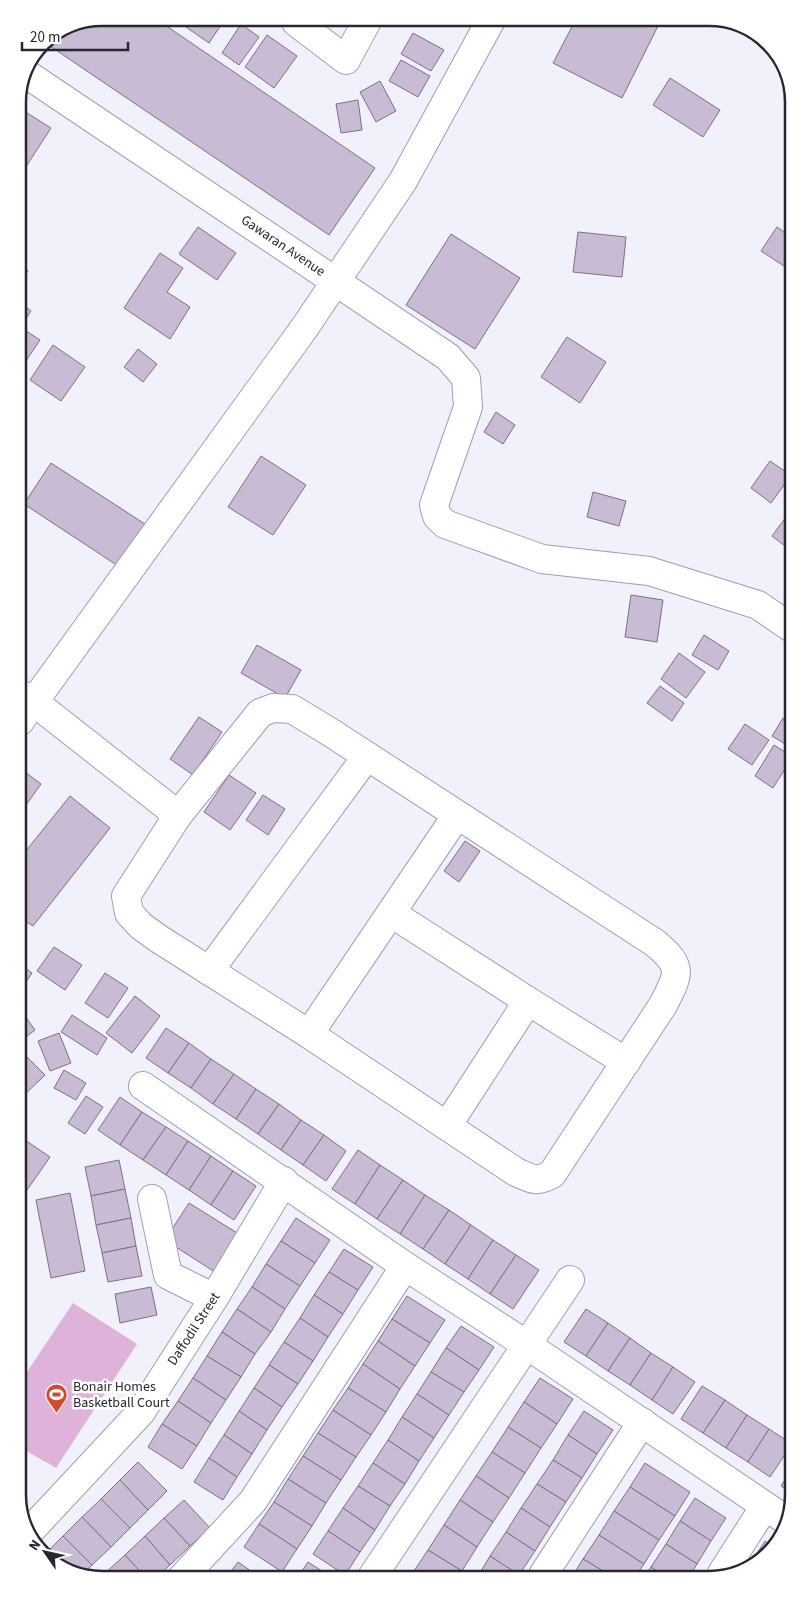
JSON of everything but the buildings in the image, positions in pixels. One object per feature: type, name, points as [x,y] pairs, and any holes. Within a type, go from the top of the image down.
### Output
[{"type":"street","points":[[301,26],[346,60],[364,26]]},
{"type":"street","name":"Gawaran Avenue","points":[[31,77],[336,281],[403,180],[488,26]]},
{"type":"street","points":[[26,705],[305,327],[336,281],[448,357],[466,378],[468,407],[434,505],[437,516],[445,524],[542,559],[648,571],[758,606],[785,624]]},
{"type":"street","points":[[26,707],[178,815]]},
{"type":"street","points":[[273,708],[292,709],[367,756],[656,943],[668,953],[676,964],[676,980],[663,1005],[562,1160],[552,1174],[542,1180],[533,1180],[516,1172],[309,1034],[141,926],[129,913],[126,896],[178,815],[260,713],[273,708]]},
{"type":"street","points":[[209,971],[367,756]]},
{"type":"street","points":[[309,1034],[457,815]]},
{"type":"street","points":[[391,913],[626,1062]]},
{"type":"street","points":[[446,1126],[528,1001]]},
{"type":"street","points":[[143,1086],[284,1181],[405,1266],[527,1345],[776,1513],[726,1568]]},
{"type":"street","name":"Daffodil Street","points":[[33,1527],[141,1412],[214,1298],[284,1181]]},
{"type":"street","points":[[152,1199],[168,1275],[214,1298]]},
{"type":"street","points":[[188,1571],[253,1501],[405,1266]]},
{"type":"street","points":[[376,1571],[570,1280]]},
{"type":"street","points":[[546,1571],[642,1422]]},
{"type":"shaded area","name":"Bonair Homes Basketball Court","points":[[73,1303],[137,1344],[56,1468],[26,1451],[26,1374]]},
{"type":"place","name":"Bonair Homes Basketball Court","points":[[57,1414]]}]
